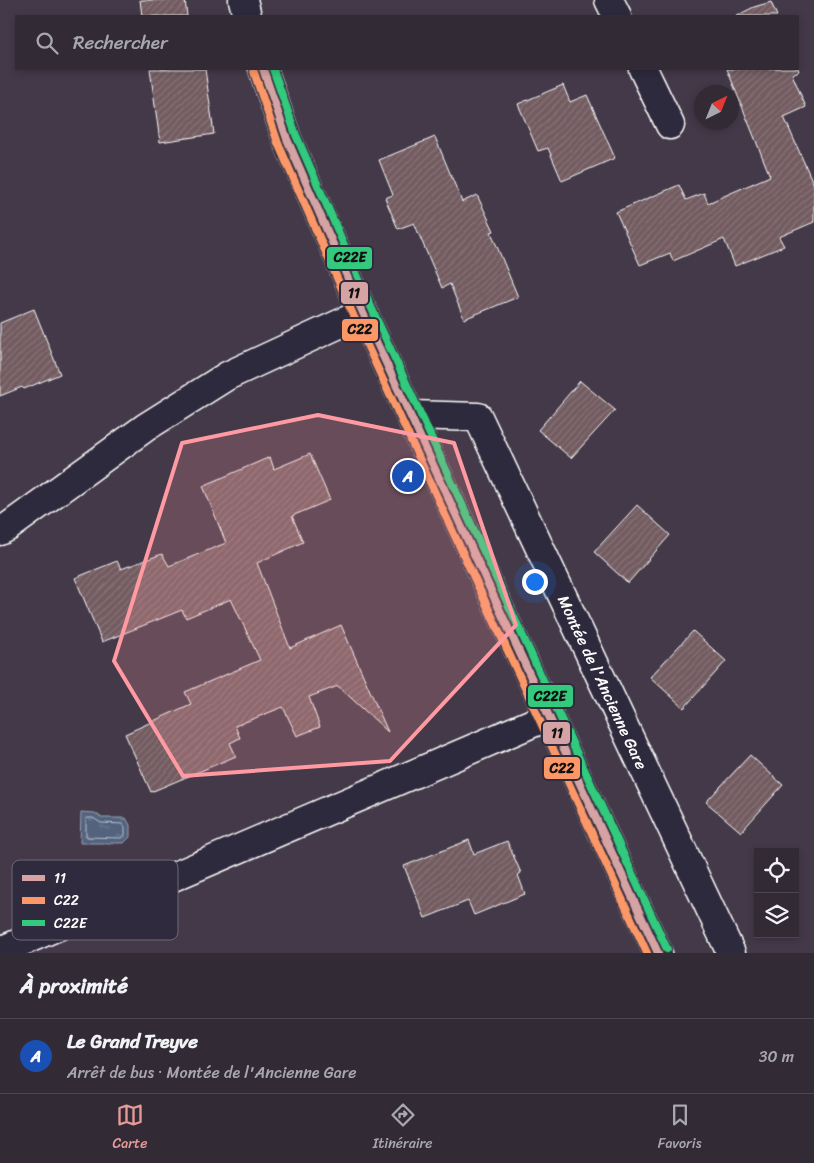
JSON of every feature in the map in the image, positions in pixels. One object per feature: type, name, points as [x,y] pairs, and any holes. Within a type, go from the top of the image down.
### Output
[{"type":"street","points":[[243,0],[247,15]]},
{"type":"street","points":[[609,0],[616,15]]},
{"type":"street","points":[[263,70],[287,139],[363,313],[658,953]]},
{"type":"street","points":[[643,70],[670,125]]},
{"type":"street","points":[[0,530],[8,527],[146,427],[227,376],[363,313]]},
{"type":"street","name":"Montée de l'Ancienne Gare","points":[[411,416],[478,417],[731,953]]},
{"type":"street","points":[[178,875],[549,716]]},
{"type":"street","points":[[0,951],[26,940]]},
{"type":"highlighted area","points":[[318,415],[454,443],[516,625],[390,761],[183,776],[114,661],[182,443]]},
{"type":"water","points":[[81,812],[95,813],[102,818],[126,818],[130,825],[130,837],[124,843],[80,843]]},
{"type":"building","points":[[140,0],[185,0],[187,15],[142,15]]},
{"type":"building","points":[[771,2],[777,15],[738,15],[754,7]]},
{"type":"building","points":[[150,70],[205,70],[214,134],[160,142]]},
{"type":"building","points":[[727,70],[799,70],[792,74],[806,107],[784,117],[814,185],[814,222],[779,237],[784,246],[735,266],[724,239],[673,261],[670,253],[640,265],[616,212],[679,185],[686,200],[704,193],[708,203],[770,176],[739,99],[739,85],[733,85]]},
{"type":"building","points":[[563,85],[570,102],[587,95],[615,158],[562,181],[548,148],[538,151],[518,104]]},
{"type":"building","points":[[435,137],[462,202],[477,195],[494,231],[491,232],[518,297],[464,319],[450,284],[442,288],[414,223],[398,229],[385,198],[393,195],[379,160]]},
{"type":"building","points":[[34,309],[60,374],[24,389],[22,387],[0,396],[0,323]]},
{"type":"building","points":[[580,381],[615,410],[571,458],[538,430]]},
{"type":"building","points":[[310,454],[330,500],[292,516],[303,542],[257,563],[290,648],[341,625],[388,732],[338,686],[309,697],[320,727],[297,736],[283,707],[235,726],[240,738],[230,743],[236,756],[151,792],[125,734],[191,704],[185,692],[260,660],[231,599],[186,618],[182,610],[102,642],[75,578],[117,561],[121,569],[162,554],[169,566],[226,543],[203,486],[270,457],[274,469]]},
{"type":"building","points":[[637,505],[670,535],[628,583],[594,552]]},
{"type":"building","points":[[693,631],[726,661],[684,708],[650,677]]},
{"type":"building","points":[[750,755],[783,785],[741,832],[706,802]]},
{"type":"building","points":[[469,840],[474,854],[507,841],[521,873],[518,875],[525,894],[474,915],[468,901],[425,918],[404,866]]},
{"type":"transit line","name":"11","points":[[263,70],[287,139],[363,313],[658,953]]},
{"type":"transit line","name":"C22E","points":[[273,70],[296,135],[372,309],[667,949]]},
{"type":"transit line","name":"C22","points":[[254,72],[278,143],[354,317],[647,953]]},
{"type":"place","name":"Le Grand Treyve","points":[[408,476]]}]
